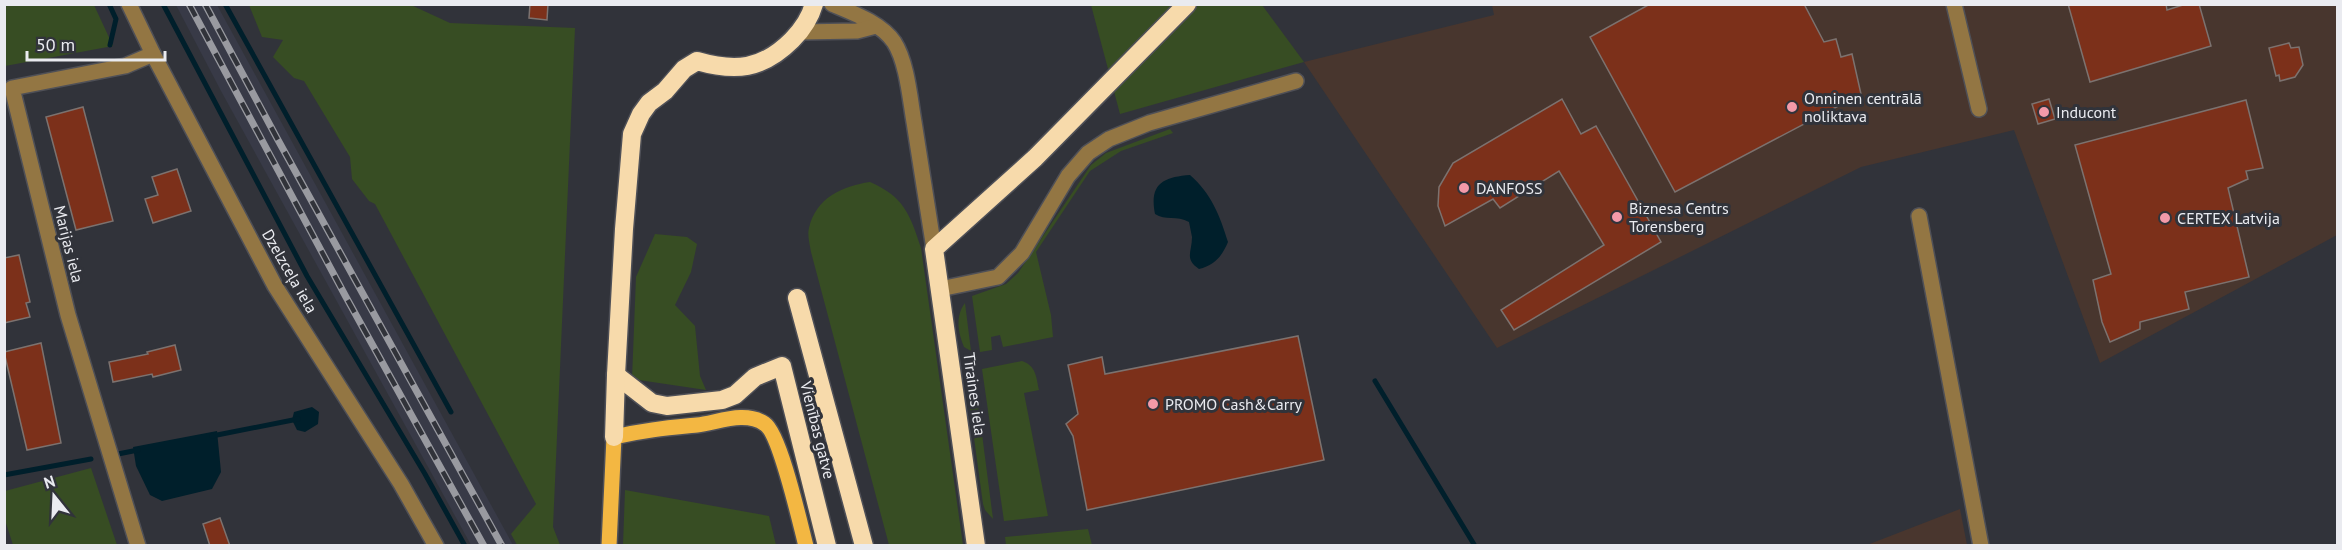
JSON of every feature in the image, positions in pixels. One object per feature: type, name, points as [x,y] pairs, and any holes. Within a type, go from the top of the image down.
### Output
[{"type":"highway","points":[[614,437],[615,375],[624,229],[632,134],[641,114],[649,103],[665,91],[684,69],[697,61],[715,66],[756,66],[779,54],[800,32],[814,4]]},
{"type":"highway","points":[[934,249],[1035,158],[1187,4]]},
{"type":"highway","name":"Tīraines iela","points":[[934,249],[976,546]]},
{"type":"highway","name":"Vienības gatve","points":[[797,298],[864,546]]},
{"type":"highway","name":"Vienības gatve","points":[[615,375],[652,403],[667,406],[722,400],[735,395],[755,377],[782,366],[827,546]]},
{"type":"main road","points":[[609,546],[614,437],[651,429],[699,425],[736,418],[766,424],[777,442],[806,546]]},
{"type":"street","name":"Dzelzceļa iela","points":[[129,4],[275,286],[401,483],[436,546]]},
{"type":"street","points":[[832,4],[856,13],[876,26],[893,41],[899,51],[908,84],[934,249]]},
{"type":"street","points":[[1954,4],[1979,109]]},
{"type":"street","points":[[800,32],[857,31],[876,26]]},
{"type":"street","name":"Marijas iela","points":[[138,546],[68,315],[12,87],[125,66],[153,54]]},
{"type":"street","points":[[940,290],[998,277],[1022,253],[1068,176],[1088,153],[1109,139],[1149,123],[1296,81]]},
{"type":"street","points":[[1919,216],[1981,546]]},
{"type":"shaded area","points":[[176,5],[217,5],[513,545],[471,545]]},
{"type":"shaded area","points":[[1492,5],[2337,5],[2337,235],[2100,363],[2014,130],[1861,167],[1497,348],[1304,62],[1494,15]]},
{"type":"shaded area","points":[[1190,175],[1204,189],[1214,206],[1228,242],[1217,259],[1199,269],[1190,258],[1192,237],[1189,222],[1155,214],[1154,204],[1156,189],[1160,184],[1165,180]]},
{"type":"shaded area","points":[[312,407],[319,412],[318,424],[305,432],[297,430],[292,420],[294,412]]},
{"type":"shaded area","points":[[217,431],[221,472],[212,489],[162,501],[150,495],[136,466],[133,447]]},
{"type":"shaded area","points":[[1960,509],[1967,545],[1867,545]]},
{"type":"green space","points":[[5,4],[94,5],[113,46],[5,66]]},
{"type":"green space","points":[[249,5],[411,5],[450,23],[575,28],[553,527],[560,545],[517,545],[511,534],[536,504],[375,204],[369,201],[352,179],[350,157],[304,81],[294,78],[273,57],[283,40],[262,37]]},
{"type":"green space","points":[[1091,5],[1262,5],[1304,62],[1120,114]]},
{"type":"green space","points":[[1170,129],[1173,133],[1121,151],[1090,171],[1036,252],[1051,315],[1053,337],[1003,347],[1000,335],[991,337],[992,350],[980,352],[972,296],[1006,284],[1018,273],[1091,165],[1106,153]]},
{"type":"green space","points":[[870,182],[891,194],[904,208],[921,248],[963,545],[889,545],[811,252],[808,231],[812,218],[824,201],[840,190]]},
{"type":"green space","points":[[655,234],[687,237],[697,244],[691,272],[675,305],[695,326],[700,376],[706,390],[632,379],[636,277]]},
{"type":"green space","points":[[965,303],[971,351],[964,347],[959,330],[960,313]]},
{"type":"green space","points":[[1022,361],[1033,369],[1039,390],[1024,393],[1048,516],[1004,521],[982,369]]},
{"type":"green space","points":[[974,372],[993,519],[983,504],[969,401],[968,380]]},
{"type":"green space","points":[[91,468],[117,545],[13,545],[5,520],[5,491]]},
{"type":"green space","points":[[625,490],[769,516],[776,545],[623,545]]},
{"type":"green space","points":[[1088,529],[1092,545],[1006,545],[1005,537]]},
{"type":"building","points":[[530,4],[548,4],[547,20],[529,18]]},
{"type":"building","points":[[1650,4],[1804,4],[1824,42],[1836,39],[1841,57],[1852,54],[1861,94],[1675,192],[1590,37]]},
{"type":"building","points":[[2068,4],[2166,4],[2167,10],[2186,4],[2199,4],[2211,46],[2090,82]]},
{"type":"building","points":[[2289,43],[2291,48],[2299,47],[2303,65],[2295,77],[2280,81],[2279,75],[2276,76],[2269,48]]},
{"type":"building","name":"Biznesa Centrs Torensberg","points":[[1562,99],[1581,134],[1596,126],[1661,242],[1514,330],[1501,310],[1604,245],[1559,171],[1500,208],[1493,199],[1445,226],[1438,206],[1439,187],[1453,163]]},
{"type":"building","name":"Inducont","points":[[2049,99],[2055,119],[2038,124],[2032,104]]},
{"type":"building","name":"CERTEX Latvija","points":[[2246,100],[2263,168],[2246,171],[2248,179],[2228,188],[2249,277],[2185,292],[2189,309],[2140,322],[2140,329],[2110,342],[2102,322],[2093,280],[2111,274],[2075,145]]},
{"type":"building","points":[[83,107],[113,221],[76,230],[46,117]]},
{"type":"building","points":[[177,169],[191,211],[153,223],[145,199],[158,195],[152,177]]},
{"type":"building","points":[[19,255],[30,302],[26,303],[30,317],[4,323],[4,258]]},
{"type":"building","points":[[1298,336],[1324,460],[1087,510],[1073,436],[1066,424],[1078,414],[1068,365],[1102,357],[1105,374]]},
{"type":"building","points":[[41,343],[61,443],[27,450],[4,352]]},
{"type":"building","points":[[175,345],[181,370],[153,377],[152,374],[113,382],[109,362],[148,354],[147,352]]},
{"type":"building","points":[[220,518],[230,546],[210,546],[203,524]]},
{"type":"waterway","points":[[109,4],[116,19],[110,45]]},
{"type":"waterway","points":[[163,4],[307,276],[425,474],[465,546]]},
{"type":"waterway","points":[[225,4],[451,412]]},
{"type":"waterway","points":[[1375,381],[1475,546]]},
{"type":"waterway","points":[[212,436],[298,419]]},
{"type":"waterway","points":[[118,454],[138,450]]},
{"type":"waterway","points":[[4,475],[91,459]]},
{"type":"railway","points":[[189,4],[346,297],[484,546]]},
{"type":"railway","points":[[205,4],[502,546]]},
{"type":"place","name":"Onninen centrālā noliktava","points":[[1792,107]]},
{"type":"place","name":"Inducont","points":[[2044,112]]},
{"type":"place","name":"DANFOSS","points":[[1464,188]]},
{"type":"place","name":"Biznesa Centrs Torensberg","points":[[1617,217]]},
{"type":"place","name":"CERTEX Latvija","points":[[2165,218]]},
{"type":"place","name":"PROMO Cash&Carry","points":[[1153,404]]}]
